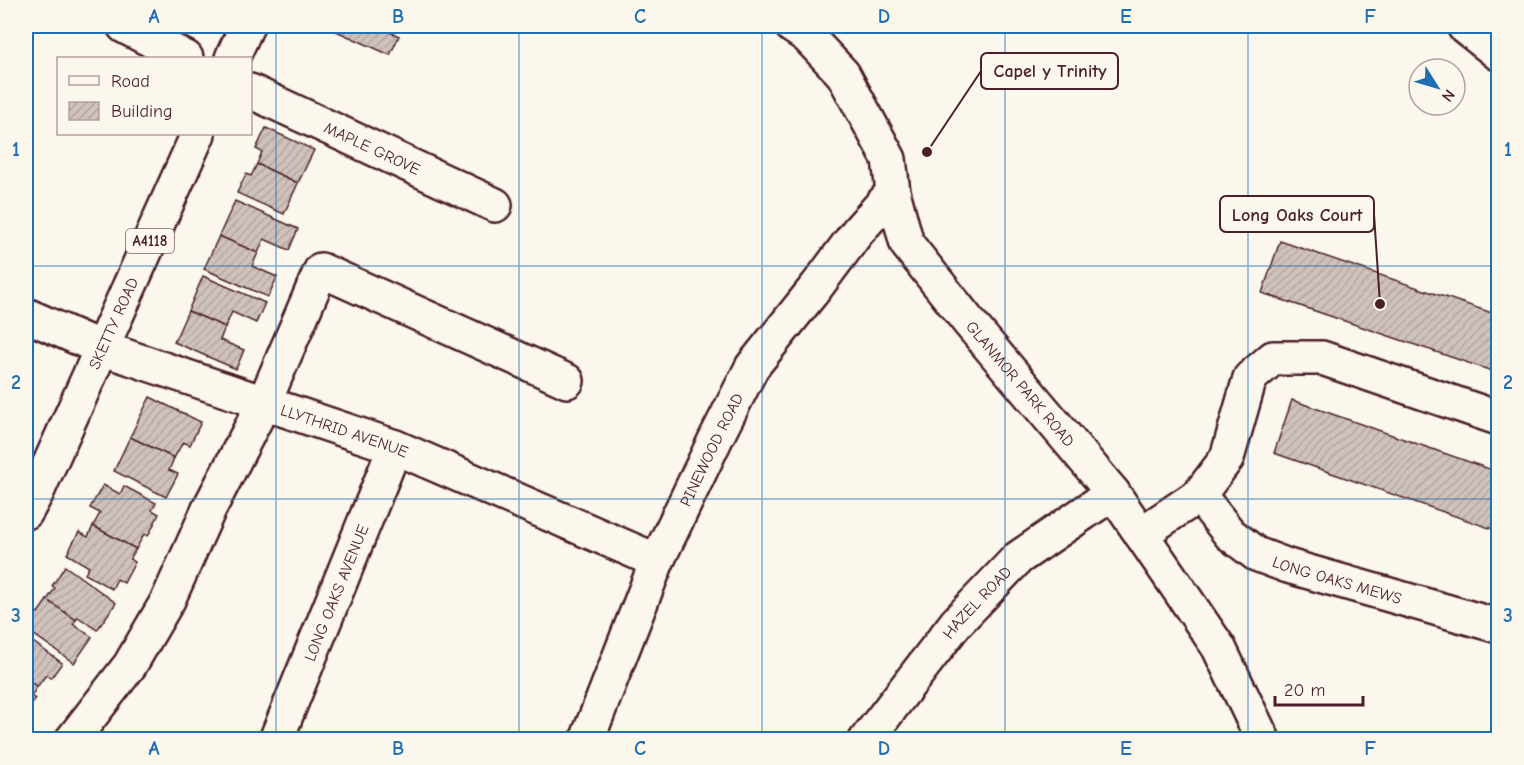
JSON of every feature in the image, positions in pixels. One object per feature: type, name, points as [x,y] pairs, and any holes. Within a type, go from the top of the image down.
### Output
[{"type":"street","points":[[124,26],[184,57]]},
{"type":"street","points":[[232,57],[247,26]]},
{"type":"street","name":"GLANMOR PARK ROAD","points":[[792,26],[807,36],[843,74],[889,159],[893,192],[907,244],[968,321],[1113,493],[1220,648],[1263,740]]},
{"type":"street","points":[[1464,26],[1498,53]]},
{"type":"street","name":"MAPLE GROVE","points":[[252,92],[495,205]]},
{"type":"street","name":"SKETTY ROAD","points":[[26,512],[198,135]]},
{"type":"street","name":"PINEWOOD ROAD","points":[[587,740],[657,561],[752,367],[858,231],[893,192]]},
{"type":"street","points":[[72,740],[130,665],[168,600],[209,509],[264,403],[321,270],[567,381]]},
{"type":"street","name":"LLYTHRID AVENUE","points":[[26,315],[101,348],[395,447],[657,561]]},
{"type":"street","points":[[1141,534],[1199,495],[1227,458],[1250,378],[1273,358],[1322,358],[1498,418]]},
{"type":"street","name":"LONG OAKS AVENUE","points":[[276,740],[395,447]]},
{"type":"street","name":"HAZEL ROAD","points":[[866,740],[956,623],[1018,558],[1113,493]]},
{"type":"street","name":"LONG OAKS MEWS","points":[[1199,495],[1230,534],[1256,554],[1288,566],[1498,626]]},
{"type":"building","points":[[325,26],[376,26],[399,36],[390,55]]},
{"type":"building","points":[[266,128],[314,150],[298,183],[257,164],[262,152],[256,149]]},
{"type":"building","points":[[257,164],[298,183],[284,214],[237,193],[246,174],[251,176]]},
{"type":"building","points":[[235,201],[298,229],[289,250],[264,239],[258,253],[219,236]]},
{"type":"building","points":[[219,236],[258,253],[252,266],[277,277],[268,297],[204,269]]},
{"type":"building","points":[[1280,241],[1498,315],[1498,373],[1262,293]]},
{"type":"building","points":[[203,276],[265,303],[256,323],[232,312],[225,327],[188,311]]},
{"type":"building","points":[[188,311],[225,327],[220,340],[244,350],[236,369],[174,342]]},
{"type":"building","points":[[150,397],[201,422],[190,445],[183,442],[174,458],[130,437]]},
{"type":"building","points":[[1292,400],[1498,472],[1498,531],[1274,453]]},
{"type":"building","points":[[130,437],[174,458],[169,470],[178,474],[166,497],[114,471]]},
{"type":"building","points":[[103,485],[120,494],[124,486],[156,503],[152,510],[159,514],[148,536],[144,534],[136,549],[93,526],[100,513],[90,508]]},
{"type":"building","points":[[93,526],[136,549],[130,559],[135,562],[124,583],[117,579],[112,589],[85,574],[89,567],[67,554],[79,532],[88,537]]},
{"type":"building","points":[[65,566],[116,603],[97,630],[78,617],[76,620],[47,600],[55,588],[52,586]]},
{"type":"building","points":[[47,600],[76,620],[73,624],[92,637],[74,663],[26,629],[26,618],[32,609],[38,613]]},
{"type":"building","points":[[26,637],[62,663],[51,678],[46,675],[37,687],[26,678]]},
{"type":"building","points":[[26,678],[37,687],[31,696],[35,699],[26,712]]},
{"type":"place","name":"Capel y Trinity","points":[[927,152]]},
{"type":"place","name":"Long Oaks Court","points":[[1380,304]]}]
